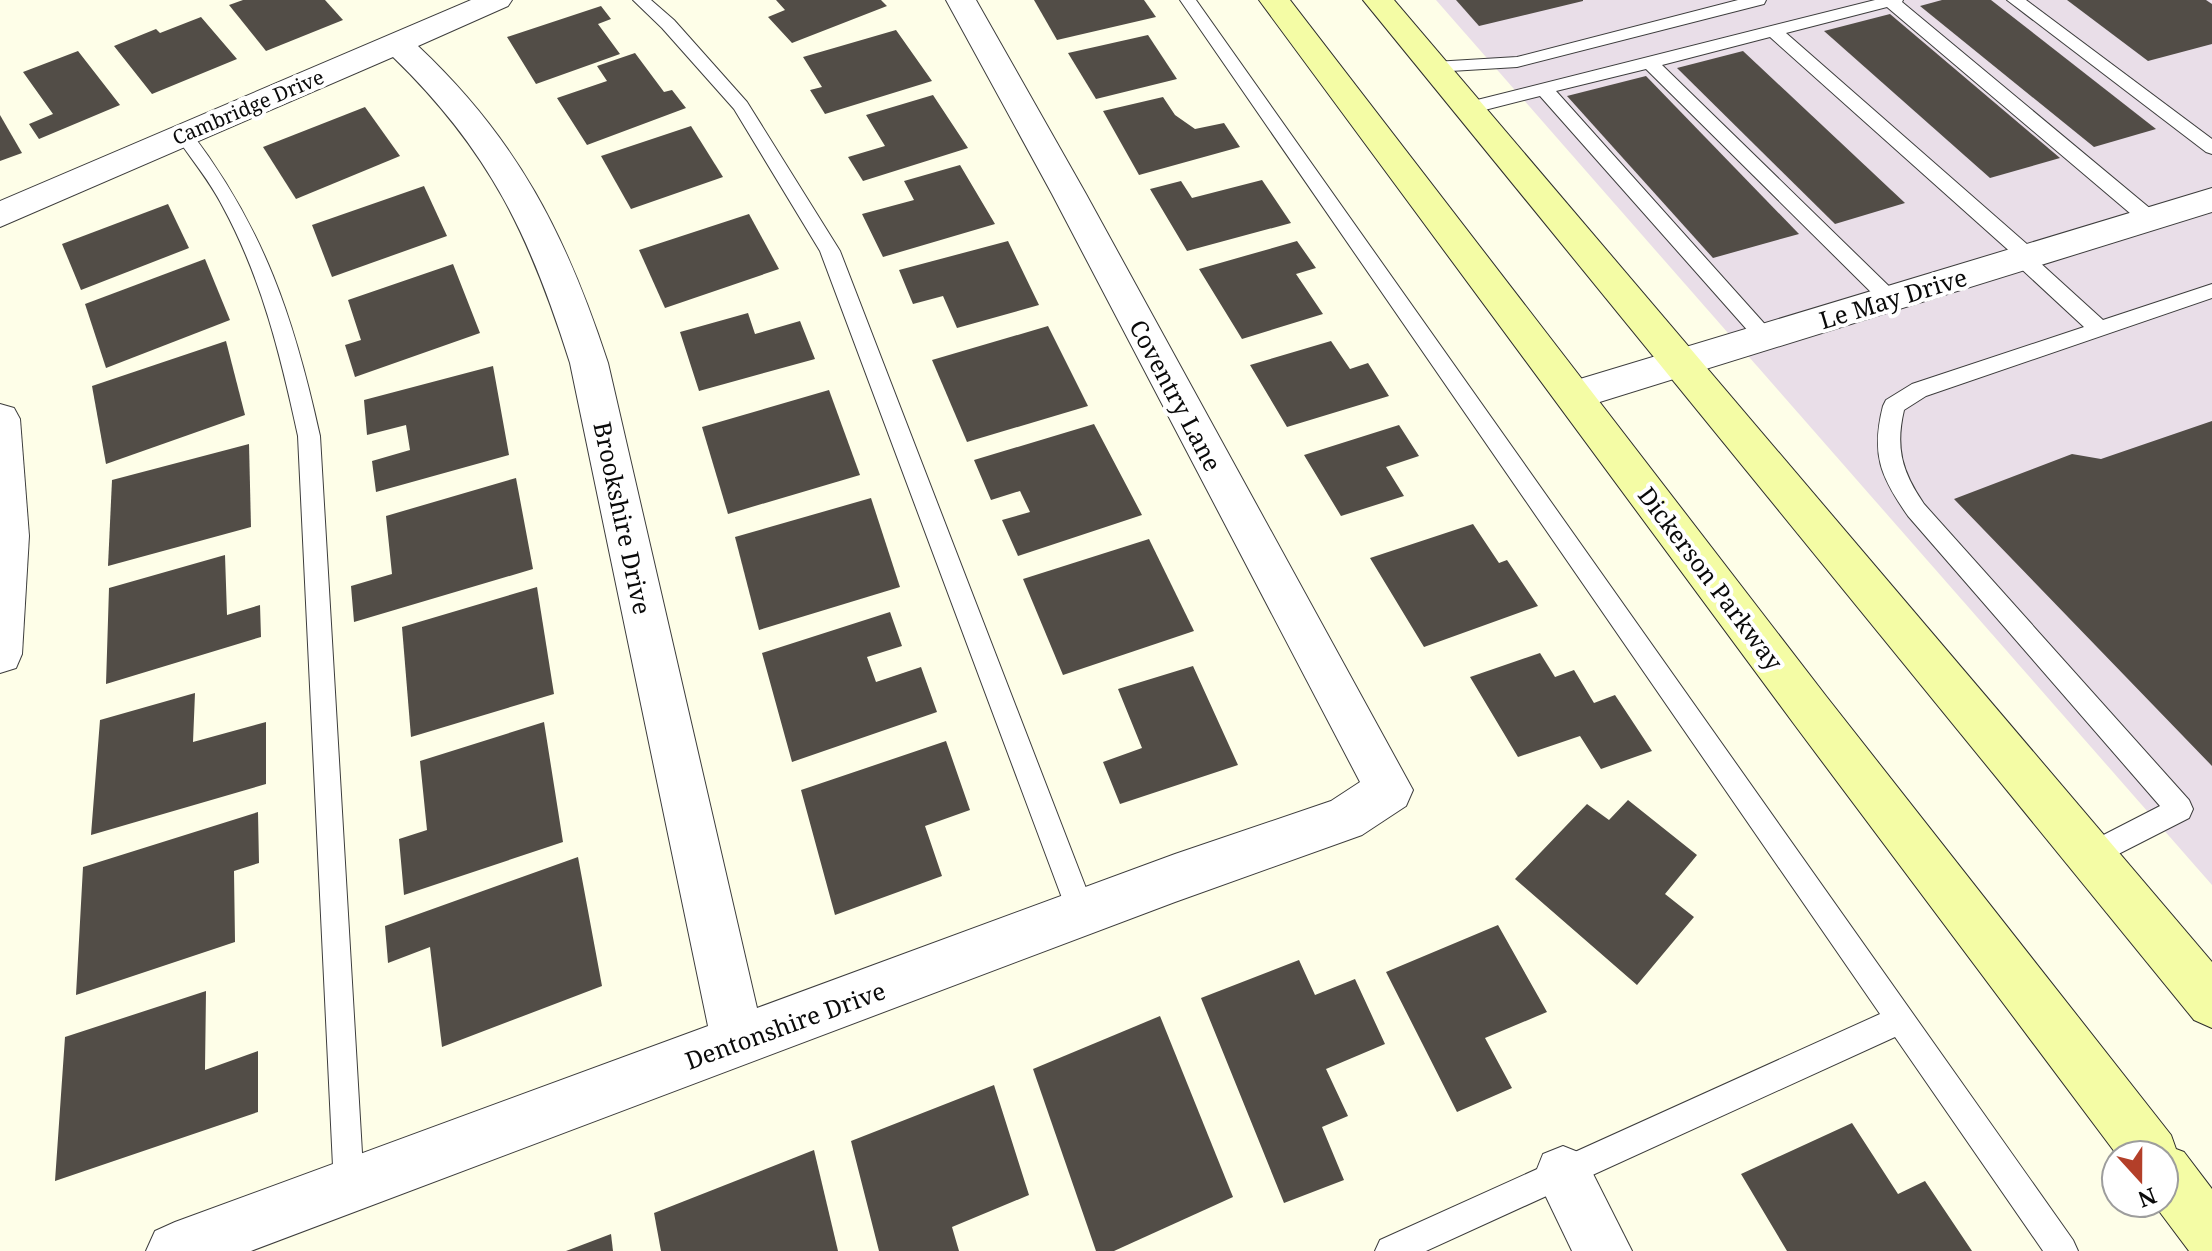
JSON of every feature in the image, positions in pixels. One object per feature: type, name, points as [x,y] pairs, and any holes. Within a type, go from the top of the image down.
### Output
[{"type":"main road","name":"Dickerson Parkway","points":[[1274,0],[1819,723],[2139,1139]]},
{"type":"main road","points":[[1378,0],[2212,1002]]},
{"type":"main road","points":[[2180,1193],[2212,1235]]},
{"type":"street","name":"Cambridge Drive","points":[[0,215],[497,0]]},
{"type":"street","name":"Coventry Lane","points":[[961,0],[1062,181],[1389,790]]},
{"type":"street","name":"Brookshire Drive","points":[[397,43],[474,124],[546,243],[565,291],[589,363],[738,1043]]},
{"type":"street","name":"Le May Drive","points":[[1574,395],[2212,200]]},
{"type":"street","points":[[0,419],[8,488],[9,586],[0,654]]},
{"type":"street","name":"Dentonshire Drive","points":[[175,1251],[1345,819],[1389,790]]},
{"type":"street","points":[[1563,1174],[1603,1251]]},
{"type":"lane","points":[[641,0],[668,24],[741,106],[830,251],[1082,914]]},
{"type":"lane","points":[[1188,0],[2062,1251]]},
{"type":"lane","points":[[1434,67],[1517,62],[1758,0]]},
{"type":"lane","points":[[2015,0],[2212,148]]},
{"type":"lane","points":[[1469,108],[1892,1],[2151,220]]},
{"type":"lane","points":[[1774,31],[2026,258],[2098,328]]},
{"type":"lane","points":[[1649,62],[1891,300]]},
{"type":"lane","points":[[1544,89],[1764,336]]},
{"type":"lane","points":[[184,135],[206,161],[261,260],[282,319],[309,436],[349,1187]]},
{"type":"lane","points":[[2091,855],[2180,809],[1916,510],[1896,482],[1886,460],[1886,434],[1894,406],[1919,390],[2212,291]]},
{"type":"lane","points":[[1391,1251],[1900,1020]]},
{"type":"shaded area","points":[[1436,0],[2212,0],[2212,885]]},
{"type":"building","points":[[243,0],[325,0],[343,20],[266,51],[229,5]]},
{"type":"building","points":[[776,0],[881,0],[887,6],[792,43],[768,17],[785,10]]},
{"type":"building","points":[[1034,0],[1144,0],[1156,17],[1057,40]]},
{"type":"building","points":[[1456,0],[1583,0],[1583,1],[1479,26]]},
{"type":"building","points":[[1942,0],[1991,0],[2156,129],[2094,147],[1920,6]]},
{"type":"building","points":[[2067,0],[2206,0],[2212,4],[2212,44],[2148,61]]},
{"type":"building","points":[[601,6],[611,19],[598,24],[620,54],[536,84],[507,37]]},
{"type":"building","points":[[1890,14],[2060,158],[1990,178],[1824,31]]},
{"type":"building","points":[[201,17],[237,59],[152,94],[114,46],[156,29],[160,33]]},
{"type":"building","points":[[896,30],[932,81],[825,114],[810,90],[822,87],[803,57]]},
{"type":"building","points":[[1148,35],[1177,79],[1096,99],[1068,53]]},
{"type":"building","points":[[78,51],[120,105],[39,139],[29,124],[53,114],[23,72]]},
{"type":"building","points":[[1743,51],[1905,203],[1835,224],[1677,68]]},
{"type":"building","points":[[635,53],[664,92],[672,90],[686,108],[587,145],[557,98],[607,81],[597,66]]},
{"type":"building","points":[[1646,76],[1799,234],[1713,258],[1567,96]]},
{"type":"building","points":[[933,95],[968,148],[863,181],[848,157],[885,146],[866,115]]},
{"type":"building","points":[[1163,97],[1175,115],[1195,129],[1224,123],[1240,147],[1139,175],[1103,111]]},
{"type":"building","points":[[365,107],[400,156],[296,199],[263,147]]},
{"type":"building","points":[[0,115],[22,153],[0,161]]},
{"type":"building","points":[[691,126],[723,177],[631,209],[601,156]]},
{"type":"building","points":[[960,165],[995,224],[883,257],[862,214],[914,200],[904,181]]},
{"type":"building","points":[[1262,180],[1291,223],[1187,251],[1150,189],[1181,181],[1192,198]]},
{"type":"building","points":[[424,186],[447,236],[332,277],[312,225]]},
{"type":"building","points":[[168,204],[189,248],[81,290],[62,244]]},
{"type":"building","points":[[749,214],[779,269],[665,308],[639,250]]},
{"type":"building","points":[[1008,241],[1039,305],[957,328],[943,296],[913,304],[899,270]]},
{"type":"building","points":[[1297,241],[1316,268],[1296,274],[1323,314],[1242,339],[1199,269]]},
{"type":"building","points":[[205,259],[230,320],[106,368],[85,304]]},
{"type":"building","points":[[453,264],[480,333],[355,377],[345,345],[361,340],[348,300]]},
{"type":"building","points":[[748,313],[755,334],[800,321],[815,359],[699,391],[680,332]]},
{"type":"building","points":[[1048,326],[1088,406],[967,442],[932,360]]},
{"type":"building","points":[[226,341],[245,415],[106,464],[92,386]]},
{"type":"building","points":[[1331,341],[1350,369],[1368,363],[1389,396],[1287,427],[1250,365]]},
{"type":"building","points":[[493,366],[509,455],[376,492],[372,461],[410,450],[406,425],[367,435],[364,400]]},
{"type":"building","points":[[829,390],[860,475],[728,514],[702,427]]},
{"type":"building","points":[[2212,421],[2212,766],[1954,499],[2072,454],[2101,459]]},
{"type":"building","points":[[1094,424],[1142,515],[1018,556],[1002,520],[1030,512],[1020,491],[991,500],[974,460]]},
{"type":"building","points":[[1399,425],[1419,456],[1386,467],[1404,496],[1341,516],[1304,455]]},
{"type":"building","points":[[249,444],[251,527],[108,566],[112,480]]},
{"type":"building","points":[[516,478],[533,569],[354,622],[351,586],[392,574],[386,516]]},
{"type":"building","points":[[871,498],[900,587],[759,630],[735,537]]},
{"type":"building","points":[[1473,524],[1499,563],[1507,560],[1538,606],[1424,647],[1370,558]]},
{"type":"building","points":[[1149,539],[1194,631],[1063,675],[1023,579]]},
{"type":"building","points":[[225,555],[227,615],[260,605],[261,637],[106,684],[109,588]]},
{"type":"building","points":[[537,587],[554,694],[411,737],[402,627]]},
{"type":"building","points":[[890,612],[902,646],[867,657],[876,682],[921,667],[937,712],[792,762],[762,653]]},
{"type":"building","points":[[1540,653],[1555,677],[1574,670],[1594,703],[1615,695],[1652,751],[1601,769],[1580,736],[1518,757],[1470,677]]},
{"type":"building","points":[[1193,666],[1238,765],[1120,804],[1103,762],[1142,748],[1118,689]]},
{"type":"building","points":[[195,693],[193,742],[266,722],[266,784],[91,835],[100,720]]},
{"type":"building","points":[[544,722],[563,842],[404,895],[399,839],[427,830],[420,761]]},
{"type":"building","points":[[946,741],[970,810],[925,826],[942,876],[835,915],[801,790]]},
{"type":"building","points":[[1628,800],[1697,855],[1665,894],[1694,917],[1637,985],[1515,879],[1587,804],[1609,820]]},
{"type":"building","points":[[258,812],[259,863],[234,871],[235,942],[76,995],[83,867]]},
{"type":"building","points":[[578,857],[602,986],[442,1047],[430,947],[388,963],[385,926]]},
{"type":"building","points":[[1498,925],[1547,1012],[1485,1038],[1512,1088],[1457,1112],[1386,972]]},
{"type":"building","points":[[1299,960],[1315,995],[1355,979],[1385,1044],[1326,1069],[1348,1116],[1322,1127],[1344,1180],[1284,1203],[1201,998]]},
{"type":"building","points":[[206,991],[205,1070],[258,1051],[258,1112],[55,1181],[65,1037]]},
{"type":"building","points":[[1160,1016],[1233,1197],[1114,1251],[1096,1251],[1033,1069]]},
{"type":"building","points":[[994,1085],[1029,1195],[952,1227],[959,1251],[879,1251],[851,1141]]},
{"type":"building","points":[[1852,1123],[1898,1194],[1925,1181],[1972,1251],[1787,1251],[1741,1174]]},
{"type":"building","points":[[814,1150],[838,1251],[661,1251],[654,1213]]},
{"type":"building","points":[[611,1234],[613,1251],[566,1251]]}]
